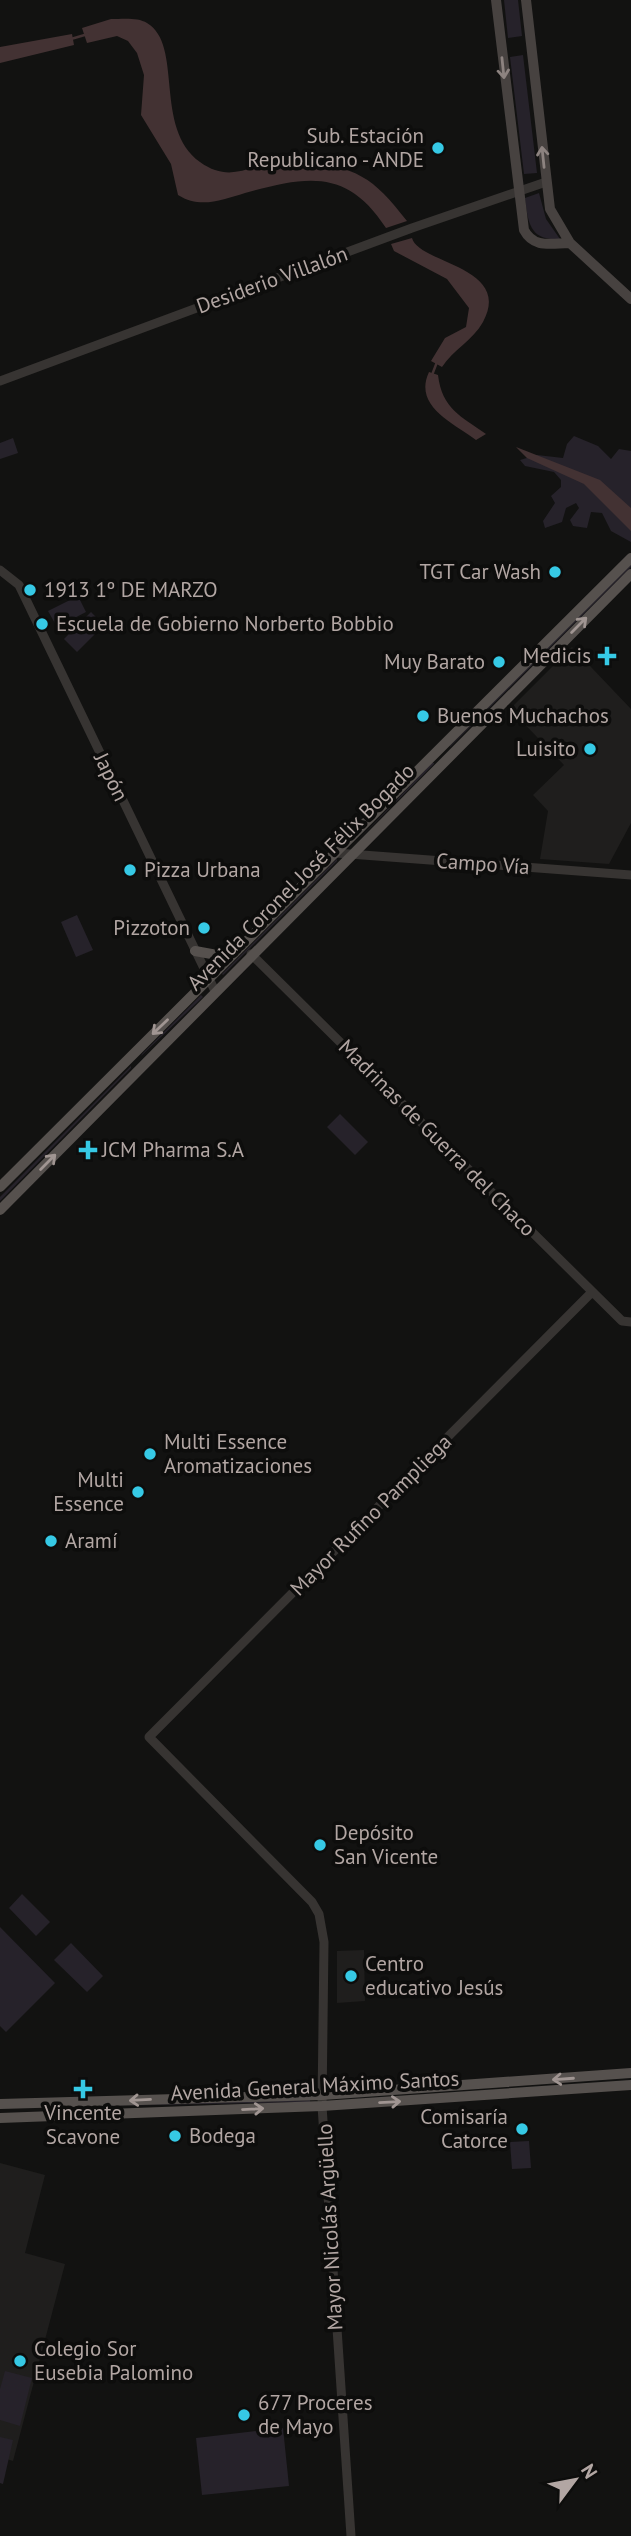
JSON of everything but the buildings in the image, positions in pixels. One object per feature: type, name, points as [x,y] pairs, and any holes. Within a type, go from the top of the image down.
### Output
[{"type":"main road","points":[[496,0],[517,191],[527,237],[540,244],[570,243]]},
{"type":"main road","points":[[526,0],[546,182],[554,219],[570,243],[631,299]]},
{"type":"main road","name":"Avenida Coronel José Félix Bogado","points":[[0,1210],[352,854],[631,558]]},
{"type":"main road","name":"Avenida Coronel José Félix Bogado","points":[[0,1187],[336,853],[631,574]]},
{"type":"main road","points":[[195,951],[217,955],[237,951]]},
{"type":"main road","name":"Avenida General Máximo Santos","points":[[0,2104],[322,2101],[631,2074]]},
{"type":"main road","name":"Avenida General Máximo Santos","points":[[0,2118],[631,2085]]},
{"type":"street","name":"Desiderio Villalón","points":[[0,380],[412,228],[546,182]]},
{"type":"street","name":"Japón","points":[[4,571],[19,585],[215,991]]},
{"type":"street","name":"Campo Vía","points":[[336,853],[631,876]]},
{"type":"street","name":"Madrinas de Guerra del Chaco","points":[[251,954],[592,1292],[626,1322]]},
{"type":"street","name":"Mayor Rufino Pampliega","points":[[149,1737],[592,1292]]},
{"type":"street","name":"Mayor Nicolás Argüello","points":[[149,1737],[295,1884],[319,1914],[324,1941],[322,2101],[351,2536]]},
{"type":"shaded area","points":[[504,0],[518,0],[522,36],[508,38]]},
{"type":"shaded area","points":[[111,19],[143,21],[158,34],[168,68],[177,129],[186,147],[200,162],[209,168],[226,172],[242,171],[273,161],[336,167],[350,171],[373,184],[407,221],[386,228],[356,195],[341,186],[324,182],[288,183],[211,202],[195,202],[178,195],[171,164],[141,115],[144,75],[137,53],[128,41],[117,36],[87,43],[82,28]]},
{"type":"shaded area","points":[[72,34],[74,45],[0,63],[0,47]]},
{"type":"shaded area","points":[[523,55],[537,173],[524,174],[510,57]]},
{"type":"shaded area","points":[[539,193],[546,219],[560,239],[542,237],[532,229],[525,198]]},
{"type":"shaded area","points":[[412,238],[418,247],[476,278],[486,289],[489,303],[483,322],[442,367],[431,361],[445,338],[466,327],[469,308],[447,279],[394,251],[391,244]]},
{"type":"shaded area","points":[[429,372],[438,375],[448,404],[486,434],[476,440],[438,412],[426,395],[425,384]]},
{"type":"shaded area","points":[[574,436],[598,446],[611,459],[619,449],[631,451],[631,542],[611,531],[602,513],[591,512],[587,528],[573,526],[570,520],[579,508],[576,503],[566,508],[562,522],[545,528],[543,521],[555,503],[551,496],[561,487],[561,480],[554,472],[525,466],[520,460],[537,455],[563,458],[567,444]]},
{"type":"shaded area","points":[[13,438],[18,453],[0,459],[0,443]]},
{"type":"shaded area","points":[[516,447],[600,480],[631,508],[631,531],[584,484],[527,458]]},
{"type":"shaded area","points":[[631,563],[631,567],[450,747],[450,746]]},
{"type":"shaded area","points":[[78,596],[86,612],[57,627],[48,611]]},
{"type":"shaded area","points":[[91,612],[104,625],[77,652],[64,639]]},
{"type":"shaded area","name":"Luisito","points":[[572,647],[631,709],[631,823],[609,864],[540,859],[548,811],[533,795],[564,765],[510,709]]},
{"type":"shaded area","points":[[432,763],[434,764],[360,838]]},
{"type":"shaded area","points":[[337,861],[223,975],[222,974]]},
{"type":"shaded area","points":[[77,915],[93,950],[76,957],[61,922]]},
{"type":"shaded area","points":[[201,995],[203,997],[141,1056],[142,1054]]},
{"type":"shaded area","points":[[131,1068],[0,1201],[0,1197]]},
{"type":"shaded area","points":[[340,1114],[368,1142],[355,1155],[327,1127]]},
{"type":"shaded area","points":[[22,1894],[50,1922],[36,1936],[9,1908]]},
{"type":"shaded area","points":[[0,1927],[55,1983],[6,2032],[0,2026]]},
{"type":"shaded area","points":[[71,1943],[103,1976],[87,1992],[54,1960]]},
{"type":"shaded area","name":"Centro educativo Jesús","points":[[364,1950],[365,2001],[337,2003],[337,1951]]},
{"type":"shaded area","points":[[310,2100],[310,2102],[105,2106]]},
{"type":"shaded area","points":[[529,2141],[531,2168],[512,2169],[510,2142]]},
{"type":"shaded area","name":"Colegio Sor Eusebia Palomino","points":[[0,2163],[45,2175],[25,2253],[65,2264],[13,2461],[0,2457]]},
{"type":"shaded area","points":[[5,2371],[32,2378],[20,2426],[0,2420],[0,2389]]},
{"type":"shaded area","points":[[283,2428],[289,2486],[202,2495],[196,2438]]},
{"type":"shaded area","points":[[0,2437],[13,2440],[3,2484],[0,2483]]},
{"type":"waterway","points":[[71,39],[88,34]]},
{"type":"waterway","points":[[432,375],[437,362]]},
{"type":"place","name":"Sub. Estación Republicano - ANDE","points":[[438,148]]},
{"type":"place","name":"TGT Car Wash","points":[[555,572]]},
{"type":"place","name":"1913 1º DE MARZO","points":[[30,590]]},
{"type":"place","name":"Escuela de Gobierno Norberto Bobbio","points":[[42,624]]},
{"type":"place","name":"Medicis","points":[[607,656]]},
{"type":"place","name":"Muy Barato","points":[[499,662]]},
{"type":"place","name":"Buenos Muchachos","points":[[423,716]]},
{"type":"place","name":"Luisito","points":[[590,749]]},
{"type":"place","name":"Pizza Urbana","points":[[130,870]]},
{"type":"place","name":"Pizzoton","points":[[204,928]]},
{"type":"place","name":"JCM Pharma S.A","points":[[88,1150]]},
{"type":"place","name":"Multi Essence Aromatizaciones","points":[[150,1454]]},
{"type":"place","name":"Multi Essence","points":[[138,1492]]},
{"type":"place","name":"Aramí","points":[[51,1541]]},
{"type":"place","name":"Depósito San Vicente","points":[[320,1845]]},
{"type":"place","name":"Centro educativo Jesús","points":[[351,1976]]},
{"type":"place","name":"Vincente Scavone","points":[[83,2089]]},
{"type":"place","name":"Comisaría Catorce","points":[[522,2129]]},
{"type":"place","name":"Bodega","points":[[175,2136]]},
{"type":"place","name":"Colegio Sor Eusebia Palomino","points":[[20,2361]]},
{"type":"place","name":"677 Proceres de Mayo","points":[[244,2415]]}]
